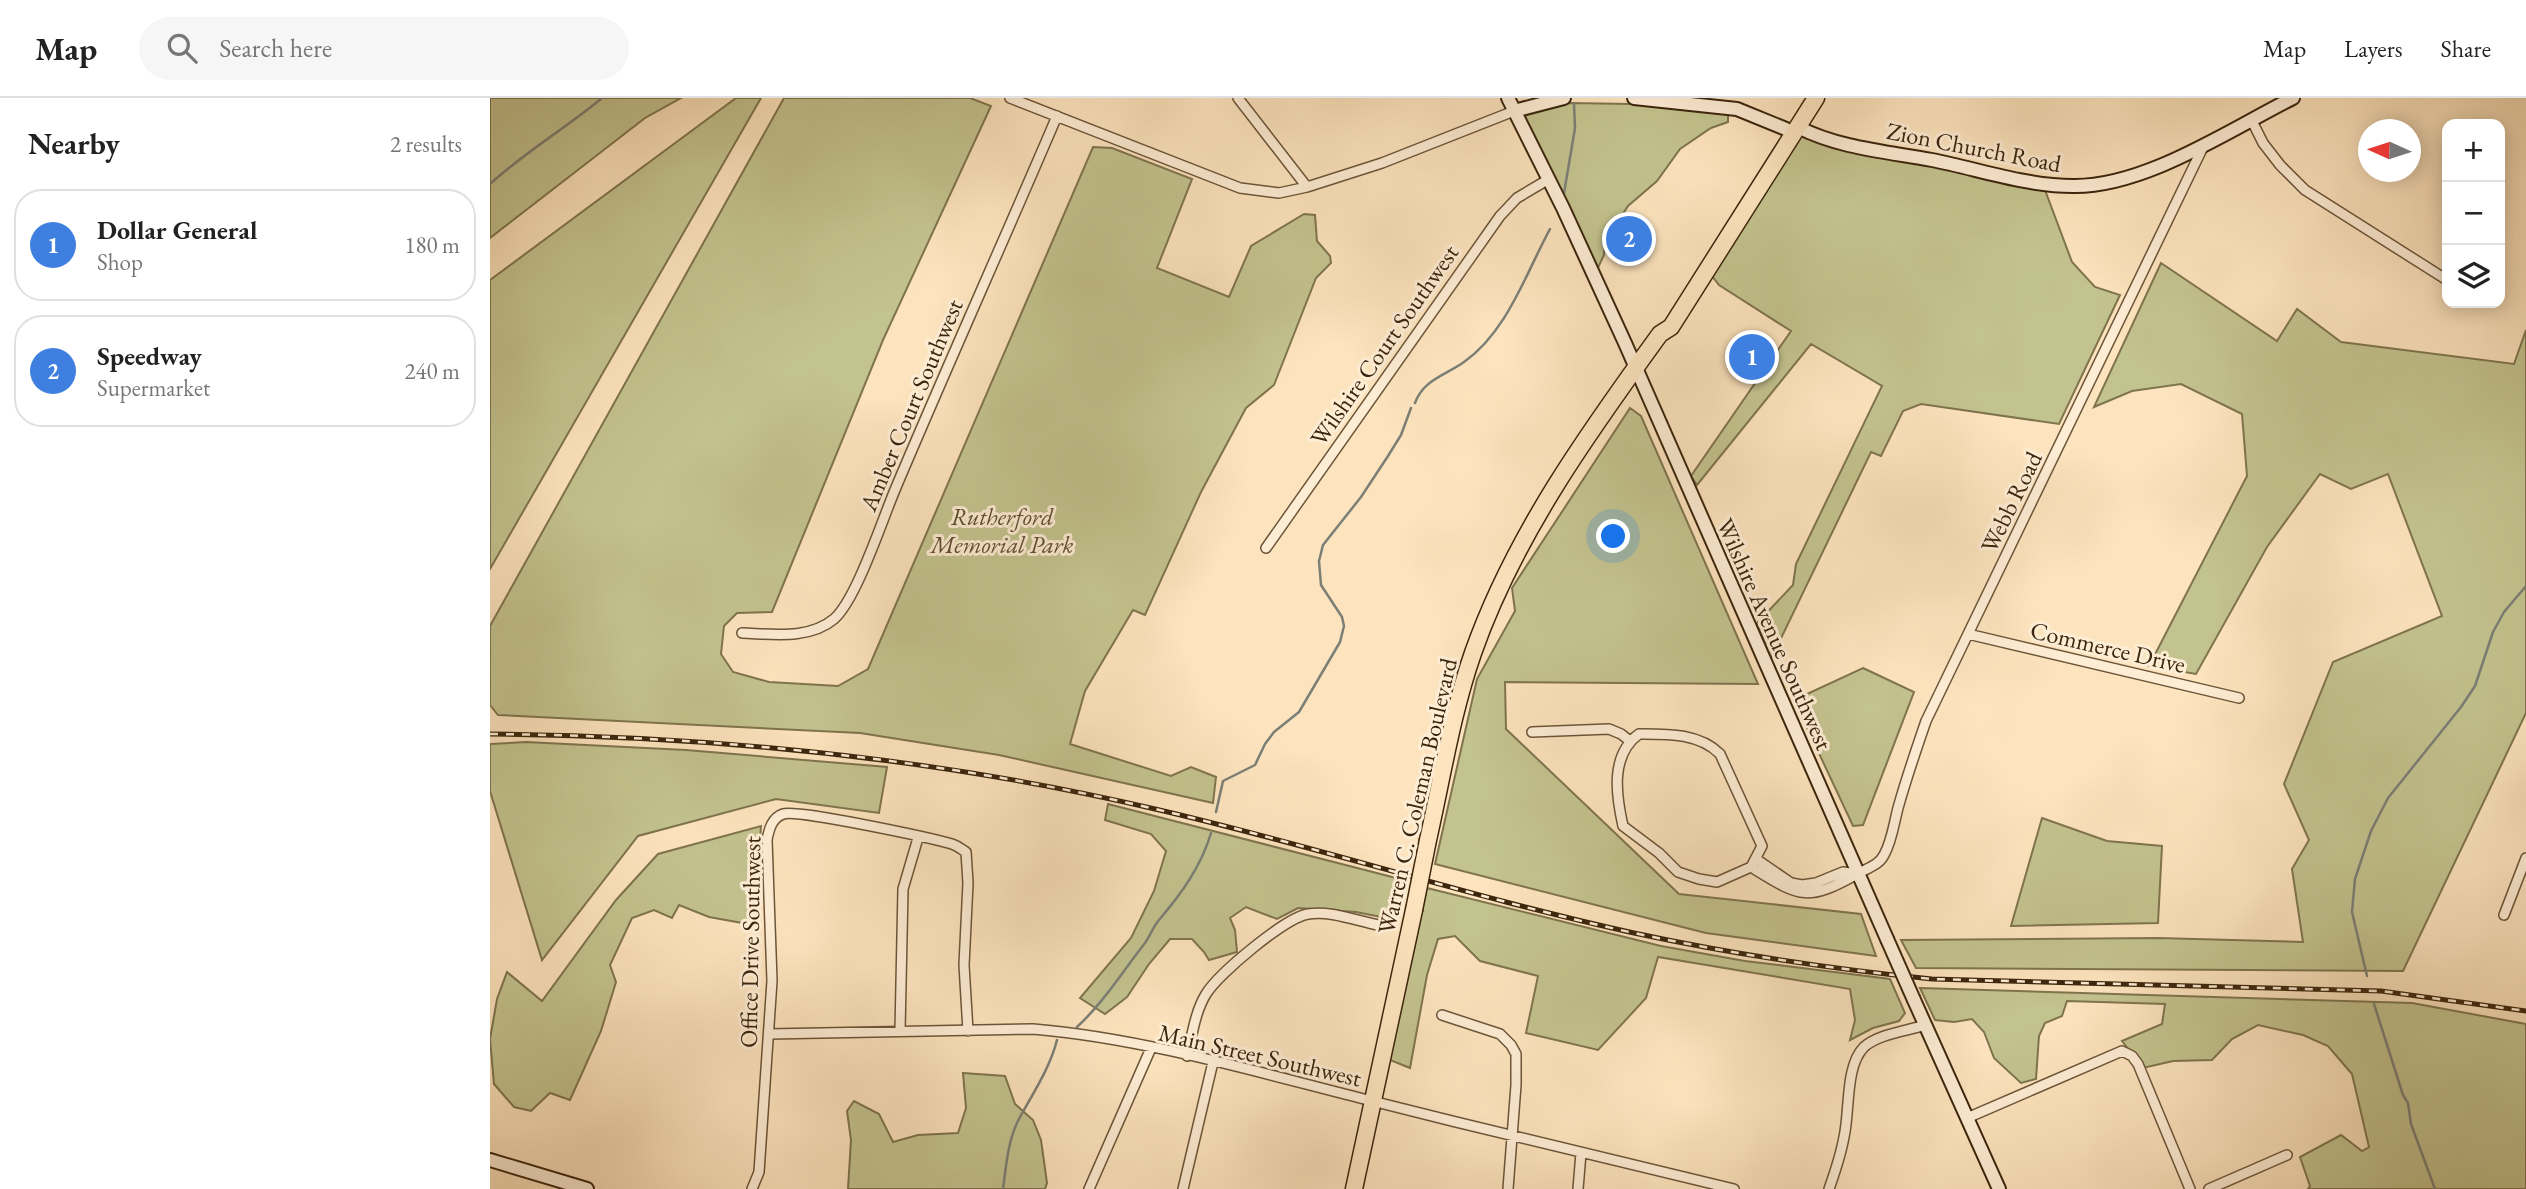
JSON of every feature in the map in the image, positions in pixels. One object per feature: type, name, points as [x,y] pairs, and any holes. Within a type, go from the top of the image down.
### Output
[{"type":"highway","name":"Warren C. Coleman Boulevard","points":[[1792,128],[1806,98]]},
{"type":"highway","name":"Warren C. Coleman Boulevard","points":[[1354,1189],[1457,708],[1472,655],[1494,598],[1530,528],[1660,334],[1661,323],[1792,128],[1816,98]]},
{"type":"street","points":[[1010,98],[1240,188],[1279,193],[1382,163],[1514,111],[1564,98]]},
{"type":"street","points":[[1238,98],[1307,187]]},
{"type":"street","name":"Wilshire Avenue Southwest","points":[[1508,98],[1549,178],[1635,368],[1999,1189]]},
{"type":"street","name":"Zion Church Road","points":[[1634,98],[1737,109],[1839,141],[2037,183],[2070,186],[2093,186],[2132,177],[2161,166],[2293,98]]},
{"type":"street","name":"Amber Court Southwest","points":[[742,634],[805,632],[822,626],[844,608],[1057,116]]},
{"type":"street","points":[[2251,119],[2263,143],[2305,190],[2442,277]]},
{"type":"street","name":"Webb Road","points":[[1753,863],[1790,891],[1802,894],[1842,883],[1876,865],[1886,852],[1910,766],[1927,721],[2205,143]]},
{"type":"street","name":"Wilshire Court Southwest","points":[[1266,548],[1500,216],[1517,198],[1549,178]]},
{"type":"street","name":"Commerce Drive","points":[[1968,634],[2239,698]]},
{"type":"street","points":[[1532,732],[1609,729],[1622,734],[1630,741]]},
{"type":"street","points":[[1639,734],[1663,734],[1697,739],[1710,744],[1720,754],[1762,846],[1753,863],[1717,882],[1699,880],[1678,872],[1659,853],[1623,826],[1617,774],[1621,755],[1630,741],[1639,734]]},
{"type":"street","name":"Office Drive Southwest","points":[[752,1189],[759,1172],[772,981],[766,857],[767,840],[774,821],[787,813],[799,814],[951,844],[966,852],[968,883],[964,965],[968,1031]]},
{"type":"street","points":[[900,1031],[903,889],[918,838]]},
{"type":"street","points":[[2504,915],[2526,858]]},
{"type":"street","points":[[1187,1056],[1198,1015],[1212,986],[1227,970],[1282,927],[1298,917],[1312,913],[1378,925]]},
{"type":"street","points":[[1442,1015],[1500,1034],[1516,1054],[1508,1189]]},
{"type":"street","points":[[1829,1189],[1844,1136],[1855,1060],[1863,1048],[1873,1041],[1925,1025]]},
{"type":"street","name":"Main Street Southwest","points":[[768,1034],[1033,1030],[1060,1032],[1213,1062],[1734,1189]]},
{"type":"street","points":[[1089,1189],[1151,1048]]},
{"type":"street","points":[[1968,1118],[2122,1051],[2138,1063],[2190,1189]]},
{"type":"street","points":[[1182,1189],[1213,1062]]},
{"type":"street","points":[[1578,1189],[1581,1153]]},
{"type":"street","points":[[2209,1189],[2287,1155]]},
{"type":"street","points":[[490,1160],[587,1189]]},
{"type":"green space","points":[[490,98],[681,98],[645,118],[490,238]]},
{"type":"green space","points":[[736,98],[761,98],[490,569],[490,280]]},
{"type":"green space","name":"Rutherford Memorial Park","points":[[784,98],[970,98],[991,106],[883,340],[772,612],[737,613],[724,626],[721,654],[733,672],[769,682],[838,686],[868,669],[1093,147],[1112,148],[1192,179],[1157,268],[1229,297],[1251,246],[1304,214],[1315,215],[1317,241],[1330,256],[1331,263],[1316,278],[1274,385],[1246,408],[1201,492],[1145,615],[1133,610],[1085,691],[1070,744],[1171,776],[1191,767],[1216,777],[1213,803],[999,755],[860,733],[498,715],[490,705],[490,626]]},
{"type":"green space","points":[[1569,103],[1632,104],[1728,114],[1728,122],[1711,128],[1680,149],[1657,181],[1628,206],[1605,242],[1604,255],[1596,272],[1524,115]]},
{"type":"green space","points":[[1801,133],[1812,140],[2045,190],[2072,262],[2095,287],[2120,295],[2059,424],[1921,404],[1903,411],[1881,456],[1871,452],[1771,659],[1757,623],[1793,585],[1796,564],[1882,386],[1811,344],[1697,485],[1691,476],[1791,331],[1719,285],[1712,276]]},
{"type":"green space","points":[[2161,263],[2277,341],[2297,309],[2341,342],[2514,364],[2526,330],[2526,713],[2403,971],[1916,968],[1901,940],[2158,938],[2303,942],[2292,869],[2309,840],[2284,784],[2333,662],[2442,616],[2388,474],[2351,489],[2320,474],[2267,547],[2196,674],[2149,666],[2247,476],[2242,414],[2181,384],[2132,391],[2094,407]]},
{"type":"green space","points":[[1630,408],[1641,416],[1758,684],[1505,682],[1506,729],[1679,894],[1861,914],[1876,956],[1706,933],[1435,864],[1477,679],[1515,611],[1512,588]]},
{"type":"green space","points":[[1863,668],[1914,692],[1863,825],[1853,826],[1794,700]]},
{"type":"green space","points":[[526,742],[686,750],[887,767],[879,813],[776,799],[638,836],[542,960],[490,791],[490,744]]},
{"type":"green space","points":[[1108,804],[1400,879],[1391,919],[1356,912],[1298,908],[1277,919],[1246,907],[1230,918],[1235,930],[1237,952],[1209,960],[1192,939],[1170,939],[1127,997],[1105,1014],[1080,998],[1131,938],[1154,891],[1166,851],[1151,834],[1105,820]]},
{"type":"green space","points":[[2042,818],[2107,841],[2162,846],[2158,923],[2011,926]]},
{"type":"green space","points":[[761,826],[757,877],[759,926],[709,917],[679,905],[672,918],[654,910],[632,918],[610,965],[616,982],[601,1031],[570,1100],[550,1093],[531,1111],[514,1107],[494,1084],[490,1039],[497,999],[507,972],[542,1001],[616,900],[658,854]]},
{"type":"green space","points":[[1427,888],[1661,946],[1745,961],[1890,979],[1905,1013],[1899,1021],[1873,1028],[1850,1040],[1855,1020],[1850,989],[1658,957],[1646,998],[1598,1050],[1526,1033],[1538,976],[1480,961],[1455,936],[1438,939],[1427,975],[1410,1068],[1390,1060]]},
{"type":"green space","points":[[1920,988],[2412,1003],[2526,1024],[2526,1189],[2308,1189],[2310,1186],[2300,1157],[2341,1135],[2362,1151],[2369,1147],[2352,1074],[2328,1046],[2303,1035],[2258,1025],[2232,1039],[2212,1060],[2173,1061],[2143,1068],[2122,1041],[2162,1024],[2165,1004],[2067,1001],[2062,1016],[2045,1023],[2039,1036],[2036,1079],[2021,1083],[1994,1058],[1984,1032],[1972,1019],[1954,1022],[1935,1020]]},
{"type":"green space","points":[[963,1073],[1005,1076],[1015,1104],[1033,1120],[1041,1140],[1047,1183],[1045,1189],[848,1189],[851,1140],[847,1111],[854,1101],[879,1114],[893,1142],[918,1135],[958,1133],[966,1108]]},
{"type":"waterway","points":[[490,184],[602,98]]},
{"type":"waterway","points":[[1564,193],[1575,128],[1574,104]]},
{"type":"waterway","points":[[1415,403],[1429,383],[1464,362],[1492,335],[1514,301],[1550,229]]},
{"type":"waterway","points":[[1216,812],[1223,781],[1255,765],[1274,732],[1299,712],[1340,642],[1344,626],[1342,617],[1321,585],[1319,561],[1323,545],[1361,497],[1388,456],[1401,435],[1411,408]]},
{"type":"waterway","points":[[2367,976],[2352,912],[2355,879],[2371,831],[2388,798],[2475,686],[2493,632],[2504,612],[2526,586]]},
{"type":"waterway","points":[[1077,1027],[1096,1008],[1182,890],[1196,869],[1211,833]]},
{"type":"waterway","points":[[2374,1004],[2403,1095],[2408,1103],[2411,1124],[2435,1189]]},
{"type":"waterway","points":[[1003,1189],[1012,1135],[1046,1070],[1057,1040]]},
{"type":"railway","points":[[490,734],[658,739],[741,745],[908,763],[991,776],[1155,809],[1634,933],[1820,966],[1932,979],[2381,991],[2526,1011]]},
{"type":"place","name":"Speedway","points":[[1629,239]]},
{"type":"place","name":"Dollar General","points":[[1752,357]]}]
